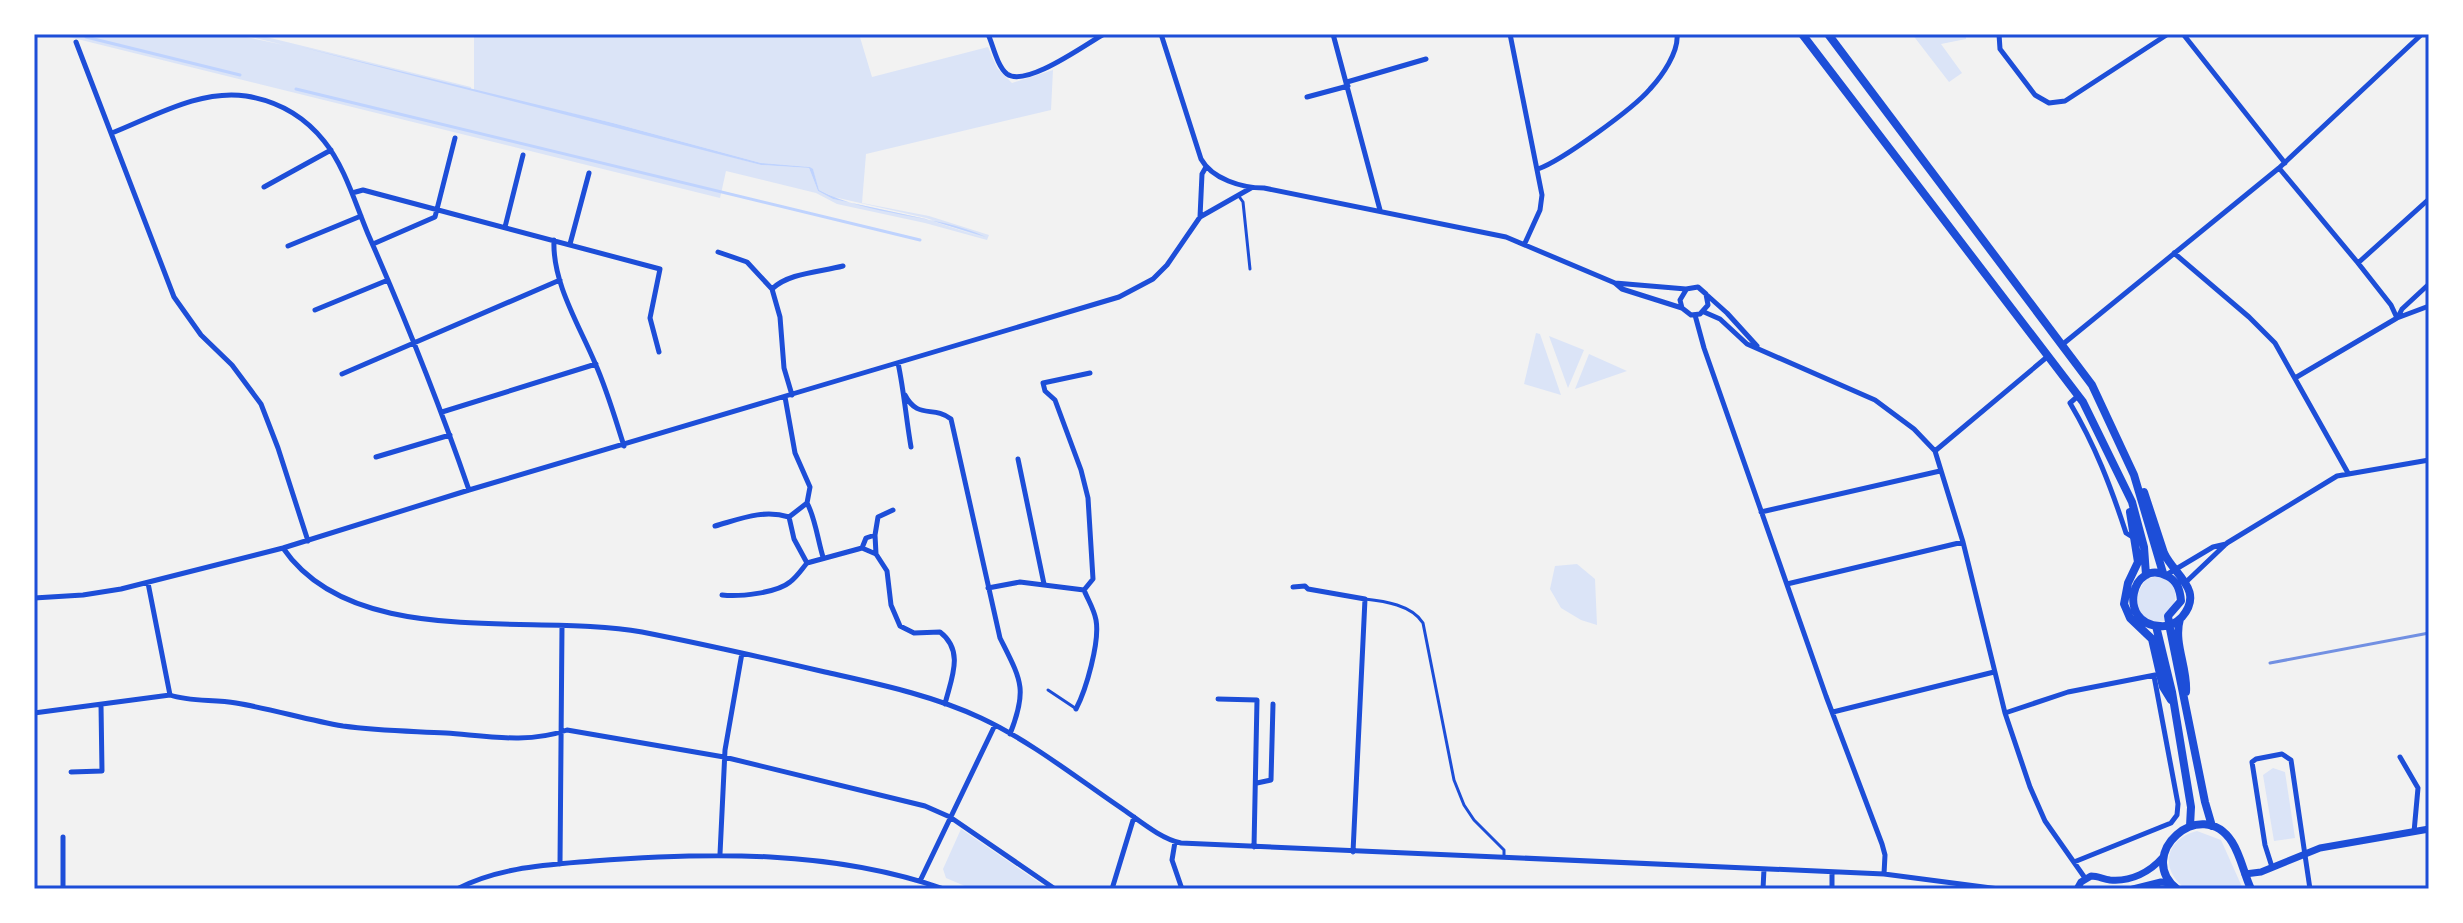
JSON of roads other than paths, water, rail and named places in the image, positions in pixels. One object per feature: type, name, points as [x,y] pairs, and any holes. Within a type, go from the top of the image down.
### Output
[{"type":"main road","points":[[1802,34],[2078,396],[2132,502],[2144,547],[2146,575]]},
{"type":"main road","points":[[1828,34],[2063,344],[2100,398],[2149,504],[2164,553],[2186,582],[2190,599],[2177,629],[2187,678],[2185,697]]},
{"type":"main road","points":[[2135,479],[2164,574]]},
{"type":"main road","points":[[2124,488],[2138,562],[2128,583],[2124,604],[2130,618],[2152,639],[2157,675],[2171,700]]},
{"type":"main road","points":[[2180,618],[2169,625],[2156,626],[2142,620],[2132,602],[2135,587],[2146,575],[2164,574],[2174,580],[2181,594],[2178,607],[2168,616],[2169,625],[2212,826]]},
{"type":"main road","points":[[2156,626],[2172,692],[2189,791],[2190,826]]},
{"type":"main road","points":[[2174,886],[2166,874],[2164,855],[2167,844],[2174,835],[2190,826],[2212,826],[2232,842],[2251,889]]},
{"type":"street","points":[[988,34],[1002,68],[1017,77],[1054,64],[1104,34]]},
{"type":"street","points":[[1161,34],[1206,167],[1224,178],[1251,188],[1380,210],[1525,243],[1615,283],[1622,289],[1682,308],[1687,314],[1704,312],[1708,296]]},
{"type":"street","points":[[1333,34],[1380,210]]},
{"type":"street","points":[[1510,34],[1542,202],[1525,243]]},
{"type":"street","points":[[1538,169],[1557,161],[1648,92],[1676,49],[1677,34]]},
{"type":"street","points":[[1999,34],[2000,49],[2035,95],[2052,104],[2065,101],[2168,34]]},
{"type":"street","points":[[2183,34],[2285,163]]},
{"type":"street","points":[[2063,344],[2285,163],[2422,34]]},
{"type":"street","points":[[76,42],[174,297],[201,335],[232,365],[261,404],[308,541]]},
{"type":"street","points":[[1307,97],[1426,59]]},
{"type":"street","points":[[112,133],[200,99],[222,95],[265,100],[310,126],[331,150],[352,193],[415,342],[469,490]]},
{"type":"street","points":[[373,244],[435,217],[455,138]]},
{"type":"street","points":[[264,187],[331,150]]},
{"type":"street","points":[[505,227],[523,155]]},
{"type":"street","points":[[1200,217],[1202,174],[1206,167]]},
{"type":"street","points":[[2279,168],[2358,263],[2391,305],[2397,318]]},
{"type":"street","points":[[570,244],[589,173]]},
{"type":"street","points":[[34,598],[102,593],[283,548],[1119,297],[1153,279],[1167,265],[1200,217],[1251,188]]},
{"type":"street","points":[[352,193],[363,190],[660,269],[650,318],[659,352]]},
{"type":"street","points":[[2358,263],[2429,199]]},
{"type":"street","points":[[288,246],[361,216]]},
{"type":"street","points":[[554,240],[553,259],[560,280],[596,364],[624,446]]},
{"type":"street","points":[[718,252],[747,262],[772,289],[780,317],[795,453],[810,487],[807,503],[823,557]]},
{"type":"street","points":[[2174,253],[2275,343],[2348,473]]},
{"type":"street","points":[[772,289],[785,277],[843,266]]},
{"type":"street","points":[[315,310],[388,280]]},
{"type":"street","points":[[342,374],[560,280]]},
{"type":"street","points":[[1615,283],[1686,289],[1698,287],[1753,338],[1757,347]]},
{"type":"street","points":[[2397,318],[2402,309],[2429,284]]},
{"type":"street","points":[[1682,308],[1681,296],[1686,289]]},
{"type":"street","points":[[2295,378],[2397,318],[2429,306]]},
{"type":"street","points":[[1704,312],[1720,319],[1740,340],[1875,400],[1914,429],[1935,451],[1963,542],[2005,713],[2037,806],[2085,878]]},
{"type":"street","points":[[1695,315],[1761,512],[1882,844],[1884,874]]},
{"type":"street","points":[[1935,451],[2049,355]]},
{"type":"street","points":[[898,363],[911,447]]},
{"type":"street","points":[[442,412],[596,364]]},
{"type":"street","points":[[1084,590],[1093,579],[1088,498],[1055,400],[1045,391],[1043,383],[1090,373]]},
{"type":"street","points":[[905,395],[915,408],[942,412],[951,419],[1000,638],[1017,671],[1022,689],[1019,712],[1010,734]]},
{"type":"street","points":[[2078,396],[2070,403],[2109,480],[2126,533],[2134,538]]},
{"type":"street","points":[[376,457],[450,435]]},
{"type":"street","points":[[1018,459],[1044,584]]},
{"type":"street","points":[[2186,582],[2227,543],[2320,486],[2348,473],[2429,460]]},
{"type":"street","points":[[1761,512],[1940,471]]},
{"type":"street","points":[[789,517],[807,503]]},
{"type":"street","points":[[893,510],[878,517],[876,554],[887,571],[891,605],[900,626],[914,633],[940,632],[953,647],[955,663],[945,704]]},
{"type":"street","points":[[715,526],[759,513],[770,512],[789,517]]},
{"type":"street","points":[[789,517],[794,539],[807,563]]},
{"type":"street","points":[[862,548],[866,538],[875,535]]},
{"type":"street","points":[[1787,584],[1963,542]]},
{"type":"street","points":[[2164,574],[2175,571],[2213,547],[2227,543]]},
{"type":"street","points":[[283,548],[313,579],[361,606],[476,623],[630,630],[885,685],[945,704],[995,725],[1175,842],[1884,874],[1941,885],[1999,889]]},
{"type":"street","points":[[722,595],[739,596],[783,587],[807,563],[823,557],[862,548],[876,554]]},
{"type":"street","points":[[988,588],[1020,582],[1084,590]]},
{"type":"street","points":[[148,583],[170,695]]},
{"type":"street","points":[[1293,587],[1305,586],[1365,599],[1353,852]]},
{"type":"street","points":[[1076,709],[1086,686],[1097,631],[1095,615],[1084,590]]},
{"type":"street","points":[[560,864],[562,626]]},
{"type":"street","points":[[720,854],[724,757],[742,653]]},
{"type":"street","points":[[1833,712],[1994,672]]},
{"type":"street","points":[[2005,713],[2068,692],[2157,675],[2178,804],[2177,815],[2171,823],[2074,862]]},
{"type":"street","points":[[34,713],[170,695],[180,699],[236,703],[384,731],[492,739],[567,730],[724,757],[925,806],[950,817],[1055,889]]},
{"type":"street","points":[[1218,699],[1257,700],[1254,847]]},
{"type":"street","points":[[1257,783],[1271,780],[1273,704]]},
{"type":"street","points":[[71,772],[102,771],[101,705]]},
{"type":"street","points":[[920,881],[995,725]]},
{"type":"street","points":[[2272,867],[2265,845],[2252,767],[2256,759],[2282,754],[2291,760],[2310,889]]},
{"type":"street","points":[[2400,757],[2418,788],[2414,832]]},
{"type":"street","points":[[1112,889],[1134,817]]},
{"type":"street","points":[[2245,874],[2261,872],[2305,852],[2429,829]]},
{"type":"street","points":[[63,837],[63,889]]},
{"type":"street","points":[[1175,842],[1172,860],[1182,889]]},
{"type":"street","points":[[457,889],[497,873],[560,864],[720,854],[794,859],[920,881],[944,889]]},
{"type":"street","points":[[2077,889],[2085,878],[2127,879],[2146,873],[2164,855]]},
{"type":"street","points":[[1763,889],[1764,869]]},
{"type":"street","points":[[2251,889],[2261,872]]},
{"type":"street","points":[[1832,873],[1832,889]]},
{"type":"street","points":[[2106,880],[2111,889]]},
{"type":"street","points":[[2133,889],[2161,882],[2174,886]]},
{"type":"lane","points":[[1238,195],[1243,202],[1250,269]]},
{"type":"lane","points":[[1365,599],[1384,601],[1418,614],[1423,623],[1454,780],[1474,820],[1504,850],[1508,859]]},
{"type":"lane","points":[[1048,690],[1076,709]]},
{"type":"water","points":[[301,47],[613,123],[761,163],[810,167],[819,190],[853,203],[833,199],[818,191],[809,168],[761,165]]},
{"type":"water","points":[[853,203],[926,219],[928,220],[881,210]]},
{"type":"water","points":[[928,220],[966,229],[986,237]]},
{"type":"waterway","points":[[86,37],[240,75]]},
{"type":"waterway","points":[[296,89],[920,240]]},
{"type":"railway","points":[[2270,663],[2429,633]]}]
